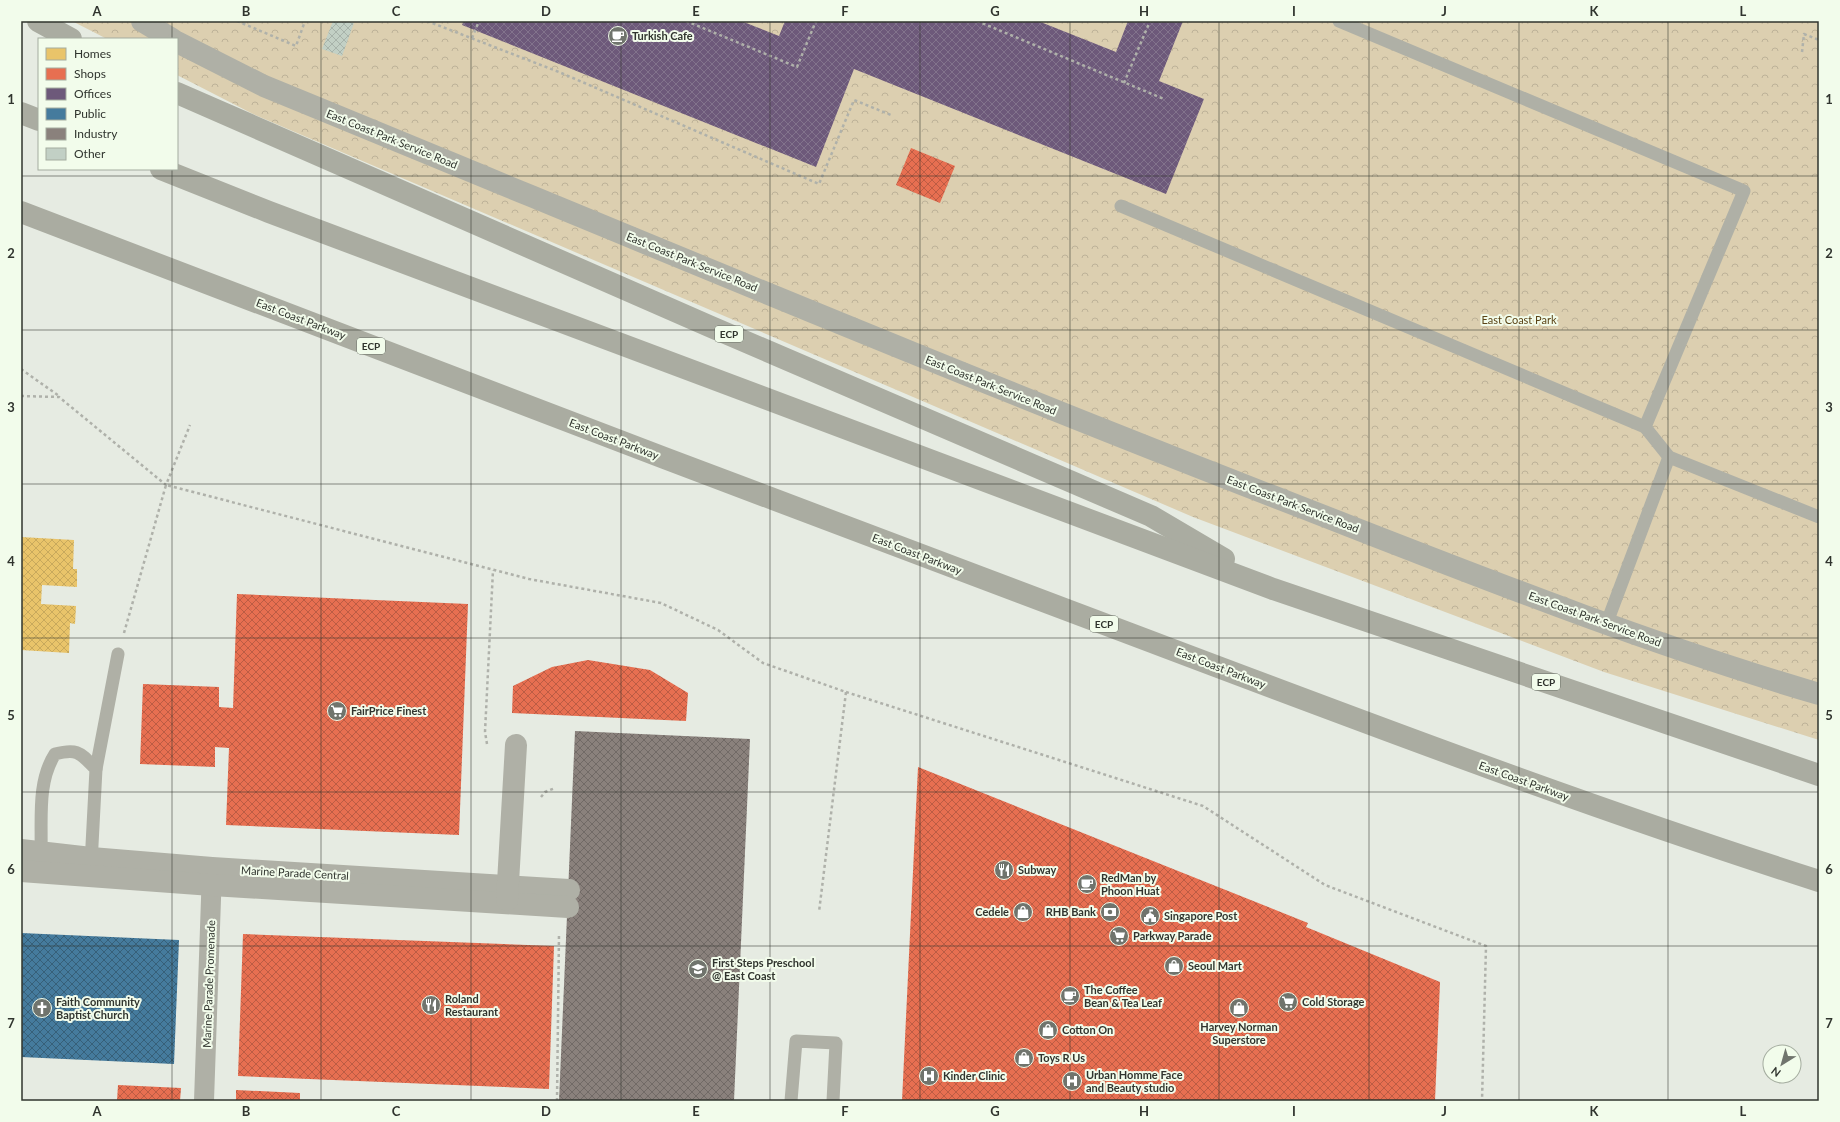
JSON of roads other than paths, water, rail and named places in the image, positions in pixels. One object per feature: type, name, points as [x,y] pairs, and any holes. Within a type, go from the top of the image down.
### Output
[{"type":"highway","points":[[38,21],[69,38]]},
{"type":"highway","name":"ECP","points":[[178,93],[709,326],[1152,516],[1273,589]]},
{"type":"highway","points":[[21,113],[38,120]]},
{"type":"highway","name":"ECP","points":[[164,170],[277,215],[1273,589],[1819,775]]},
{"type":"highway","name":"East Coast Parkway","points":[[21,212],[718,479],[1475,763],[1709,846],[1819,881]]},
{"type":"street","points":[[142,21],[170,38]]},
{"type":"street","name":"East Coast Park Service Road","points":[[178,43],[264,86],[1081,422],[1606,625],[1755,675],[1819,694]]},
{"type":"street","points":[[507,894],[516,745]]},
{"type":"street","name":"Marine Parade Central","points":[[31,851],[91,867]]},
{"type":"street","name":"Marine Parade Central","points":[[21,871],[91,867],[568,898]]},
{"type":"street","name":"Marine Parade Promenade","points":[[204,1101],[212,876]]},
{"type":"lane","points":[[1339,21],[1744,191],[1645,427]]},
{"type":"lane","points":[[1121,206],[1645,427],[1669,457],[1819,518]]},
{"type":"lane","points":[[1606,625],[1669,457]]},
{"type":"lane","points":[[91,867],[96,769],[118,654]]},
{"type":"lane","points":[[31,851],[43,781],[47,766],[55,754],[70,750],[80,754],[96,769]]},
{"type":"lane","points":[[791,1101],[796,1041],[836,1044],[833,1101]]},
{"type":"place","name":"Turkish Cafe","points":[[618,36]]},
{"type":"place","name":"FairPrice Finest","points":[[337,711]]},
{"type":"place","name":"Subway","points":[[1004,870]]},
{"type":"place","name":"RedMan by Phoon Huat","points":[[1087,884]]},
{"type":"place","name":"Cedele","points":[[1023,912]]},
{"type":"place","name":"RHB Bank","points":[[1110,912]]},
{"type":"place","name":"Singapore Post","points":[[1150,916]]},
{"type":"place","name":"Parkway Parade","points":[[1119,936]]},
{"type":"place","name":"Seoul Mart","points":[[1174,966]]},
{"type":"place","name":"First Steps Preschool @ East Coast","points":[[698,969]]},
{"type":"place","name":"The Coffee Bean & Tea Leaf","points":[[1070,996]]},
{"type":"place","name":"Cold Storage","points":[[1288,1002]]},
{"type":"place","name":"Roland Restaurant","points":[[431,1005]]},
{"type":"place","name":"Faith Community Baptist Church","points":[[42,1008]]},
{"type":"place","name":"Harvey Norman Superstore","points":[[1239,1008]]},
{"type":"place","name":"Cotton On","points":[[1048,1030]]},
{"type":"place","name":"Toys R Us","points":[[1024,1058]]},
{"type":"place","name":"Kinder Clinic","points":[[929,1076]]},
{"type":"place","name":"Urban Homme Face and Beauty studio","points":[[1072,1081]]},
{"type":"park label","name":"East Coast Park","points":[[1519,320]]}]
